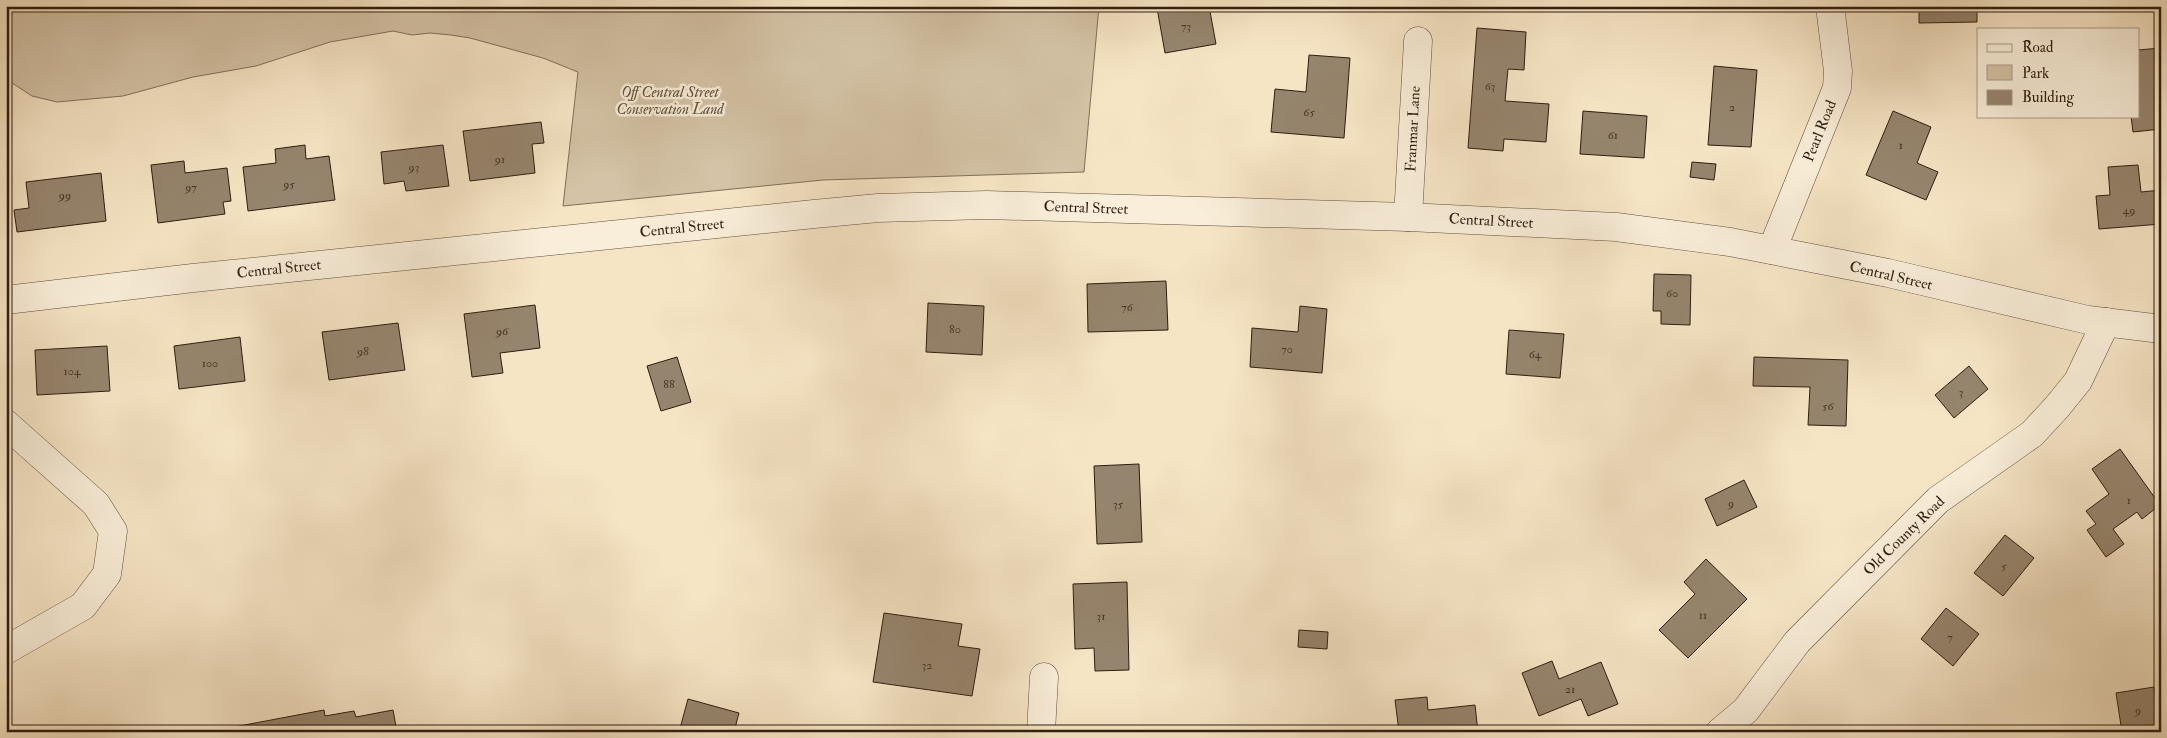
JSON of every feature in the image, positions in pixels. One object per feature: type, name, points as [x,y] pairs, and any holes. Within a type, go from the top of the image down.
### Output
[{"type":"street","name":"Pearl Road","points":[[1772,250],[1837,88],[1838,71],[1830,6]]},
{"type":"street","name":"Franmar Lane","points":[[1408,217],[1418,41]]},
{"type":"street","name":"Central Street","points":[[6,300],[193,278],[878,208],[987,205],[1408,217],[1616,227],[1730,242],[1888,273],[2016,304],[2106,322],[2161,329]]},
{"type":"street","name":"Old County Road","points":[[1720,732],[1746,710],[1797,642],[1938,500],[2032,434],[2078,381],[2106,322]]},
{"type":"street","points":[[6,424],[96,504],[113,531],[108,574],[83,606],[6,650]]},
{"type":"street","points":[[1041,732],[1044,677]]},
{"type":"green space","name":"Off Central Street Conservation Land","points":[[6,6],[1099,6],[1084,172],[823,180],[563,206],[578,72],[543,58],[470,38],[430,33],[412,35],[393,31],[330,42],[256,66],[193,77],[123,96],[57,102],[32,96],[6,79]]},
{"type":"building","points":[[1165,6],[1209,6],[1216,44],[1165,53],[1157,8]]},
{"type":"building","points":[[1703,6],[1741,6],[1703,10]]},
{"type":"building","points":[[1919,6],[1977,6],[1977,22],[1919,23]]},
{"type":"building","points":[[1477,28],[1526,32],[1524,70],[1508,69],[1505,101],[1549,104],[1546,142],[1504,139],[1503,151],[1468,148]]},
{"type":"building","points":[[2161,48],[2161,129],[2133,132],[2131,118],[2140,118],[2140,50]]},
{"type":"building","points":[[1309,55],[1350,58],[1344,138],[1271,132],[1275,89],[1306,92]]},
{"type":"building","points":[[1714,66],[1757,70],[1751,147],[1708,145]]},
{"type":"building","points":[[1583,111],[1647,116],[1644,158],[1580,154]]},
{"type":"building","points":[[1893,111],[1931,127],[1917,163],[1938,172],[1926,200],[1866,175]]},
{"type":"building","points":[[541,122],[544,143],[532,144],[535,173],[470,181],[463,131]]},
{"type":"building","points":[[305,145],[306,159],[329,156],[335,200],[248,211],[243,167],[276,163],[275,149]]},
{"type":"building","points":[[443,145],[449,186],[406,191],[404,181],[384,184],[381,152]]},
{"type":"building","points":[[184,161],[185,173],[227,168],[231,201],[223,202],[225,214],[158,223],[151,165]]},
{"type":"building","points":[[1692,162],[1716,164],[1714,180],[1690,177]]},
{"type":"building","points":[[2138,165],[2141,192],[2161,190],[2161,224],[2099,229],[2096,196],[2110,195],[2108,167]]},
{"type":"building","points":[[101,173],[106,221],[17,232],[14,210],[29,208],[26,182]]},
{"type":"building","points":[[1654,274],[1691,275],[1690,325],[1661,324],[1661,311],[1653,311]]},
{"type":"building","points":[[1166,281],[1168,330],[1088,332],[1087,284]]},
{"type":"building","points":[[928,303],[984,306],[982,355],[926,352]]},
{"type":"building","points":[[535,305],[540,348],[500,353],[503,373],[472,377],[464,314]]},
{"type":"building","points":[[1300,306],[1327,309],[1322,373],[1250,367],[1252,328],[1298,332]]},
{"type":"building","points":[[398,323],[405,370],[329,380],[322,332]]},
{"type":"building","points":[[1509,330],[1564,334],[1560,378],[1506,374]]},
{"type":"building","points":[[240,337],[245,381],[179,389],[174,346]]},
{"type":"building","points":[[107,346],[110,391],[37,395],[35,350]]},
{"type":"building","points":[[677,357],[691,402],[661,411],[647,366]]},
{"type":"building","points":[[1754,357],[1848,360],[1846,426],[1808,425],[1810,387],[1753,386]]},
{"type":"building","points":[[1969,366],[1988,389],[1954,418],[1935,395]]},
{"type":"building","points":[[2120,449],[2160,505],[2142,519],[2137,512],[2113,529],[2124,544],[2106,557],[2087,530],[2096,524],[2086,511],[2109,494],[2092,469]]},
{"type":"building","points":[[1139,464],[1142,542],[1097,544],[1094,466]]},
{"type":"building","points":[[1744,480],[1757,507],[1717,526],[1705,499]]},
{"type":"building","points":[[2005,535],[2034,558],[2003,596],[1974,573]]},
{"type":"building","points":[[1706,559],[1747,599],[1688,658],[1659,630],[1695,594],[1684,582]]},
{"type":"building","points":[[1127,582],[1129,670],[1095,671],[1094,648],[1075,649],[1073,584]]},
{"type":"building","points":[[1946,608],[1979,634],[1953,666],[1921,639]]},
{"type":"building","points":[[884,613],[962,624],[958,646],[980,649],[972,696],[873,682]]},
{"type":"building","points":[[1299,630],[1328,632],[1327,649],[1298,647]]},
{"type":"building","points":[[1552,661],[1559,679],[1601,662],[1618,704],[1588,716],[1581,699],[1539,716],[1522,673]]},
{"type":"building","points":[[2154,687],[2161,731],[2122,732],[2116,693]]},
{"type":"building","points":[[1427,697],[1428,710],[1475,705],[1478,732],[1399,732],[1395,700]]},
{"type":"building","points":[[688,699],[739,713],[734,732],[679,732]]},
{"type":"building","points":[[324,710],[325,716],[354,711],[356,717],[393,710],[397,732],[235,732],[234,727]]}]
